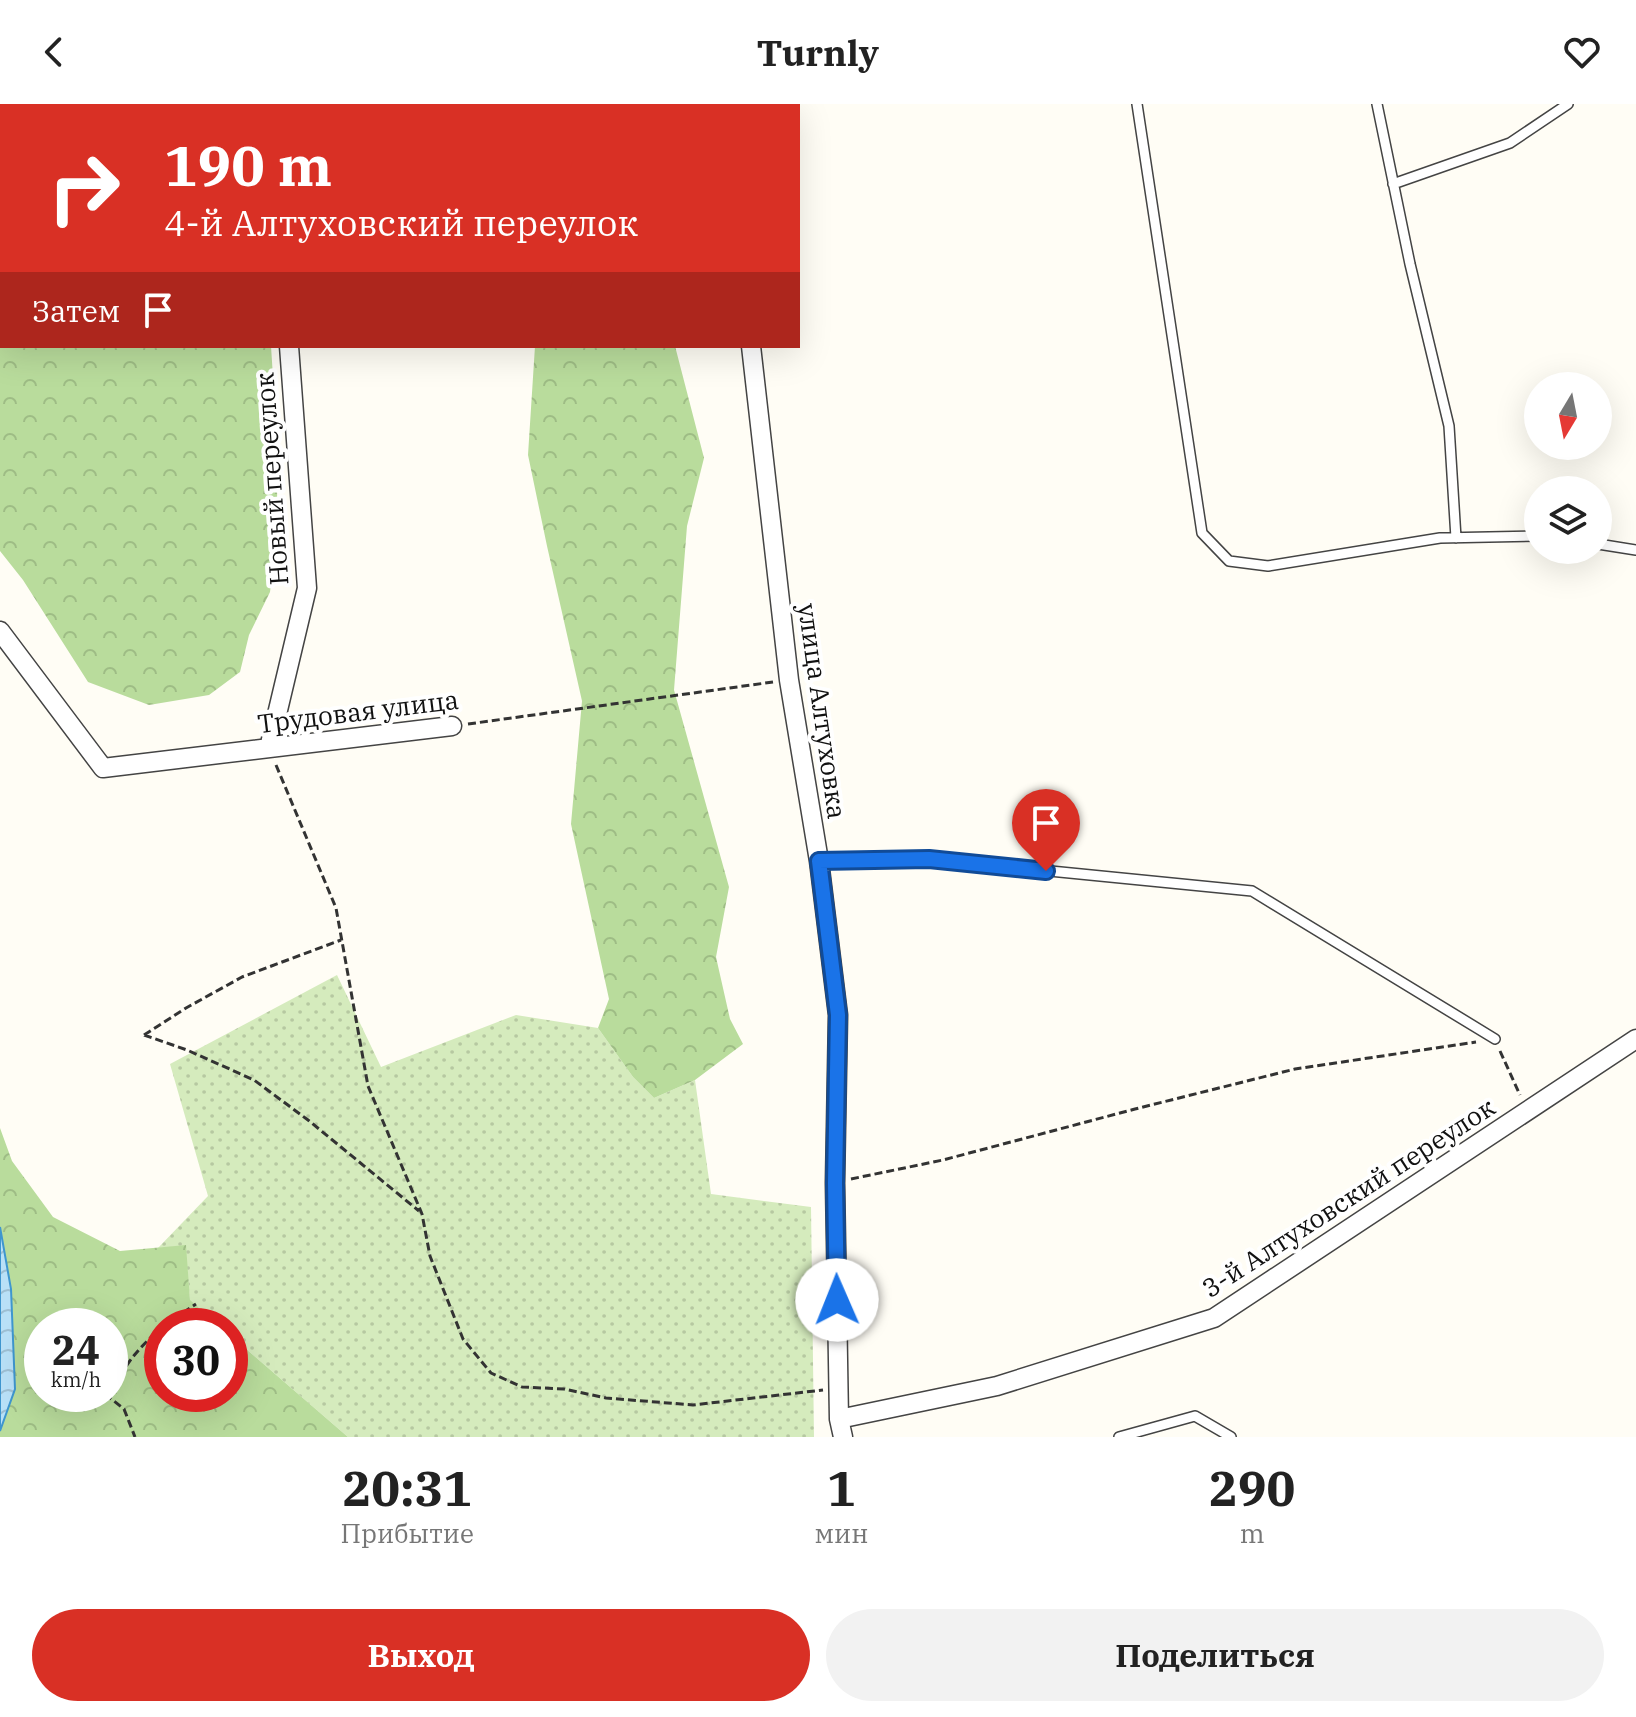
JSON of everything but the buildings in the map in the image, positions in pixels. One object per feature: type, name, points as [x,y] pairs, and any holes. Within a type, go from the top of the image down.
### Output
[{"type":"street","name":"Новый переулок","points":[[269,748],[307,588],[289,348]]},
{"type":"street","name":"улица Алтуховка","points":[[751,348],[789,680],[819,861],[838,1015],[835,1183],[841,1428]]},
{"type":"street","name":"Трудовая улица","points":[[0,631],[103,768],[452,726]]},
{"type":"street","name":"3-й Алтуховский переулок","points":[[841,1428],[997,1386],[1214,1318],[1636,1039]]},
{"type":"lane","points":[[1137,104],[1202,533],[1229,561],[1268,566],[1440,538],[1524,536]]},
{"type":"lane","points":[[1377,104],[1410,264],[1449,426],[1456,538]]},
{"type":"lane","points":[[1393,184],[1510,143],[1568,104]]},
{"type":"lane","points":[[1612,546],[1636,550]]},
{"type":"lane","points":[[819,861],[929,859],[1252,891],[1495,1039]]},
{"type":"lane","points":[[1119,1437],[1195,1416],[1231,1437]]},
{"type":"path","name":"Трудовая улица","points":[[452,726],[789,680]]},
{"type":"path","points":[[269,748],[336,908],[368,1086],[422,1214],[430,1256],[463,1339],[491,1373],[522,1387],[564,1389],[630,1401],[693,1405],[839,1388]]},
{"type":"path","points":[[341,940],[242,977],[144,1035],[254,1080],[422,1214]]},
{"type":"path","points":[[835,1183],[943,1160],[1295,1069],[1495,1039],[1528,1110]]},
{"type":"path","points":[[190,1308],[196,1304]]},
{"type":"path","points":[[128,1362],[144,1344]]},
{"type":"path","points":[[125,1412],[135,1437]]},
{"type":"green space","points":[[0,348],[271,348],[278,455],[276,544],[270,592],[249,635],[240,672],[209,695],[149,705],[88,682],[23,580],[0,551]]},
{"type":"green space","points":[[535,348],[676,348],[704,458],[687,526],[674,690],[729,887],[716,957],[730,1019],[743,1044],[695,1080],[654,1098],[633,1077],[598,1028],[609,999],[571,824],[582,701],[528,455]]},
{"type":"green space","points":[[337,975],[381,1067],[516,1015],[598,1028],[633,1077],[654,1098],[695,1080],[711,1194],[811,1207],[814,1437],[348,1437],[248,1351],[248,1308],[198,1308],[190,1301],[185,1246],[158,1248],[208,1196],[170,1064]]},
{"type":"green space","points":[[0,1128],[12,1161],[53,1217],[120,1251],[186,1245],[190,1300],[199,1308],[144,1308],[144,1412],[248,1412],[248,1351],[348,1437],[0,1437],[15,1389],[11,1289],[0,1227]]},
{"type":"water","points":[[0,1227],[11,1289],[15,1389],[0,1431]]},
{"type":"route","points":[[837,1300],[835,1183],[838,1015],[819,861],[929,859],[1046,871]]}]
